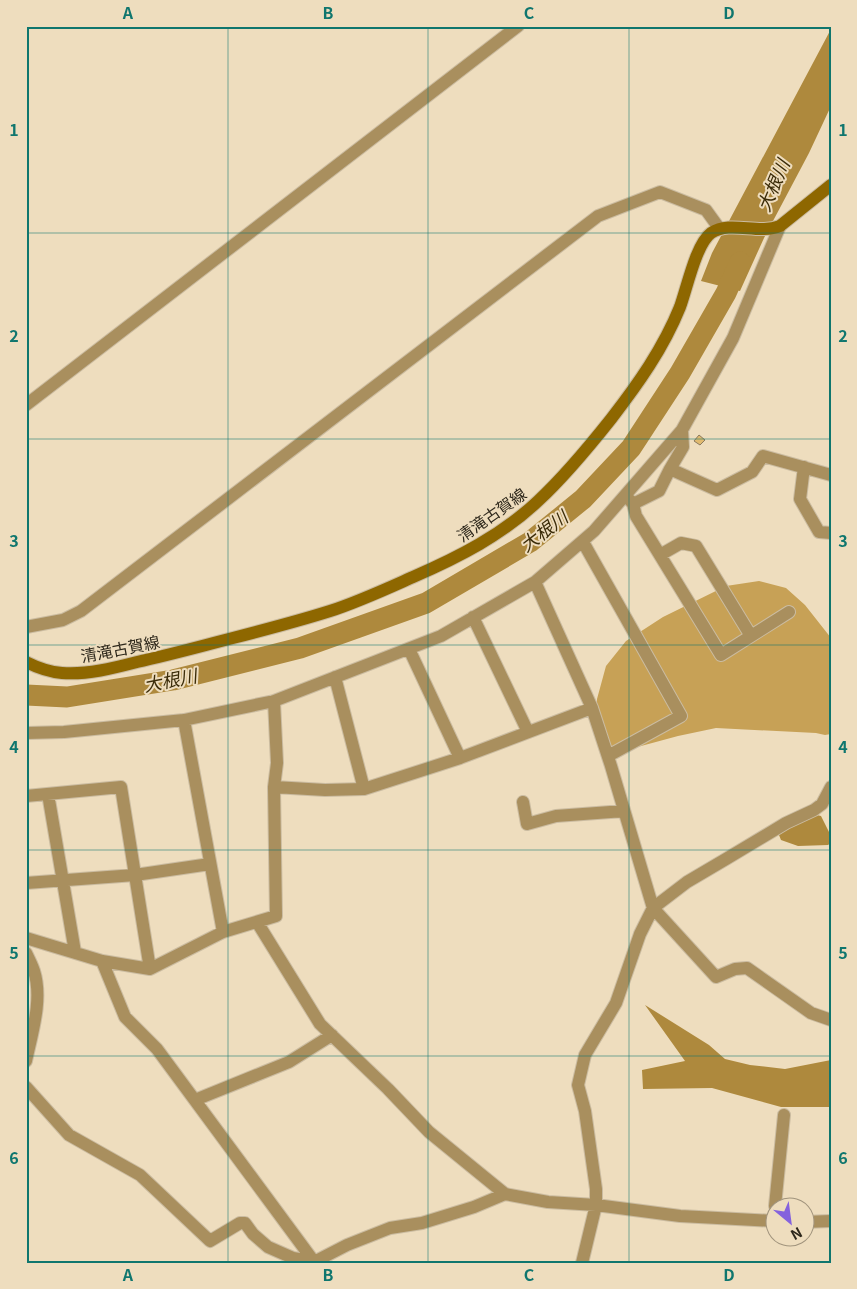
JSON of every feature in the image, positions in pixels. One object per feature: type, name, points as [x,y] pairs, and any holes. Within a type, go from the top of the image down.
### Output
[{"type":"main road","points":[[723,228],[776,228],[831,185]]},
{"type":"main road","name":"清滝古賀線","points":[[26,662],[50,671],[65,674],[112,668],[272,628],[332,610],[380,592],[460,556],[488,540],[515,521],[568,471],[591,445],[639,382],[662,346],[680,307],[700,247],[705,238],[723,228]]},
{"type":"street","points":[[26,405],[518,26]]},
{"type":"street","points":[[26,626],[63,620],[80,611],[598,216],[660,192],[706,210],[723,228]]},
{"type":"street","points":[[26,733],[64,732],[184,720],[274,701],[441,636],[535,582],[630,500],[682,430],[734,338],[776,228]]},
{"type":"street","points":[[630,500],[659,491],[682,447],[682,430]]},
{"type":"street","points":[[670,470],[717,490],[752,472],[763,456],[831,475]]},
{"type":"street","points":[[804,467],[800,499],[819,532],[831,533]]},
{"type":"street","points":[[630,500],[636,516],[721,655],[790,612]]},
{"type":"street","points":[[583,542],[680,716],[608,756]]},
{"type":"street","points":[[660,555],[681,543],[696,546],[751,636]]},
{"type":"street","points":[[535,582],[592,708],[653,908],[716,977],[735,969],[746,968],[811,1013],[831,1020]]},
{"type":"street","points":[[474,617],[528,732]]},
{"type":"street","points":[[409,649],[460,758]]},
{"type":"street","points":[[335,677],[364,789]]},
{"type":"street","points":[[26,938],[102,961],[150,969],[223,932],[276,916],[274,787],[277,763],[274,701]]},
{"type":"street","points":[[274,787],[325,790],[364,789],[460,758],[592,708]]},
{"type":"street","points":[[184,720],[223,932]]},
{"type":"street","points":[[26,796],[121,787],[150,969]]},
{"type":"street","points":[[582,1263],[596,1205],[596,1189],[585,1111],[578,1085],[585,1055],[616,1003],[640,934],[653,908],[718,863],[786,823],[814,810],[822,804],[831,787]]},
{"type":"street","points":[[48,794],[74,952]]},
{"type":"street","points":[[523,802],[527,824],[556,816],[624,811]]},
{"type":"street","points":[[26,883],[135,875],[210,864]]},
{"type":"street","points":[[257,922],[320,1024],[388,1089],[429,1132],[505,1194],[548,1202],[596,1205],[680,1216],[764,1218]]},
{"type":"street","points":[[26,953],[35,972],[37,990],[26,1061]]},
{"type":"street","points":[[102,961],[125,1017],[157,1050],[314,1262]]},
{"type":"street","points":[[195,1100],[289,1062],[332,1035]]},
{"type":"street","points":[[26,1086],[69,1135],[140,1175],[210,1241],[240,1223],[244,1223],[268,1247],[293,1258],[314,1262],[390,1228],[422,1223],[474,1207],[505,1194]]},
{"type":"street","points":[[776,1196],[784,1115]]},
{"type":"street","points":[[814,1222],[831,1221]]},
{"type":"shaded area","points":[[759,581],[786,588],[805,605],[831,638],[831,734],[716,728],[630,749],[619,750],[608,747],[596,721],[597,699],[606,666],[626,641],[663,617],[726,586]]},
{"type":"water","points":[[831,29],[831,106],[809,153],[764,238],[740,291],[701,281],[712,253]]},
{"type":"water","points":[[817,815],[821,816],[831,836],[831,843],[828,845],[798,846],[781,840],[779,835],[787,829]]},
{"type":"water","points":[[645,1005],[709,1045],[725,1059],[750,1065],[785,1069],[831,1060],[831,1107],[781,1107],[712,1088],[643,1089],[642,1070],[685,1061]]},
{"type":"building","points":[[699,435],[705,440],[700,445],[694,441]]},
{"type":"waterway","name":"大根川","points":[[26,695],[67,697],[173,680],[300,648],[426,603],[530,542],[583,499],[631,448],[680,373],[726,293],[740,262]]}]
